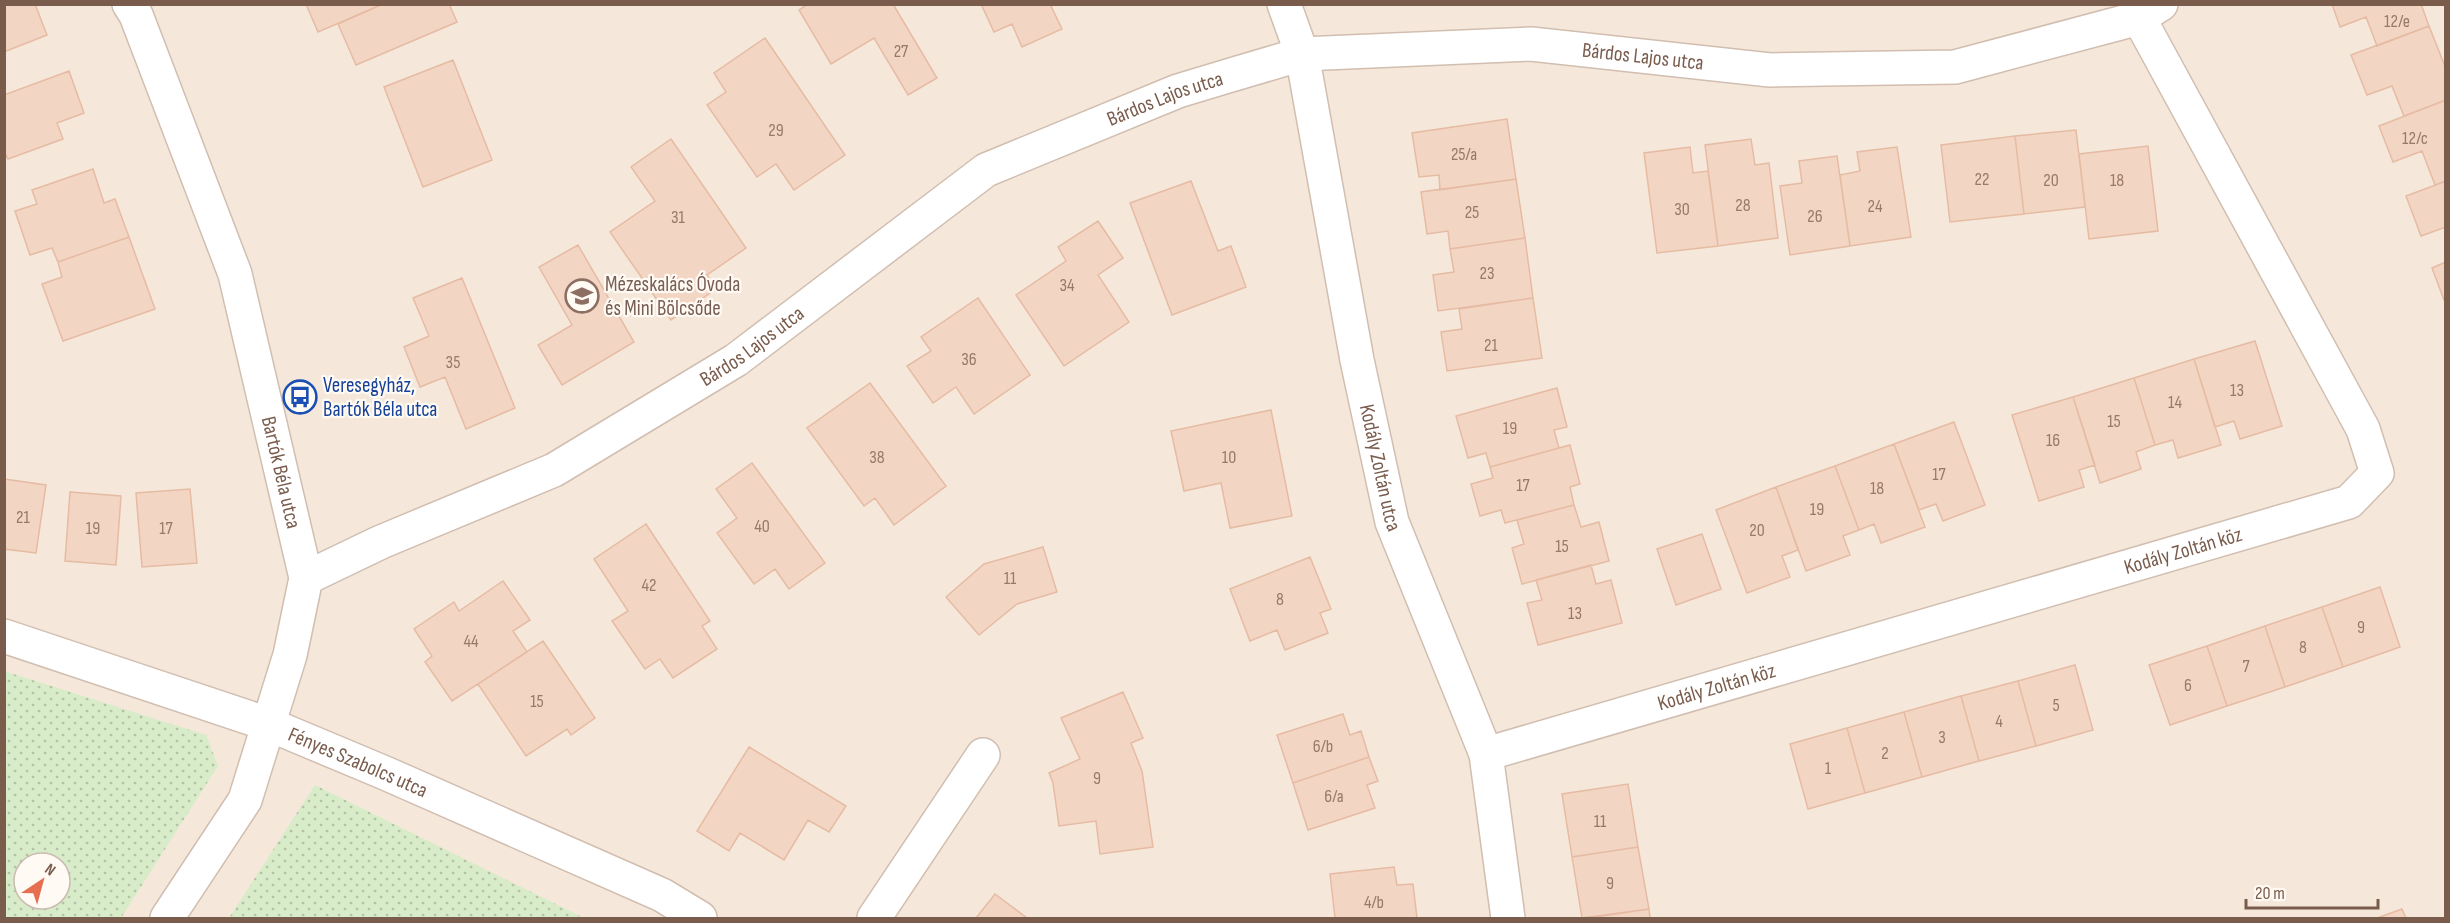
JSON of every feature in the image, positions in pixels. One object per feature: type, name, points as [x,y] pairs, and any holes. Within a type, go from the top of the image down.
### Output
[{"type":"street","name":"Kodály Zoltán utca","points":[[1284,4],[1302,54],[1357,360],[1392,522],[1486,754],[1508,918]]},
{"type":"street","name":"Bartók Béla utca","points":[[139,8],[235,274],[306,578],[290,655],[245,800],[167,918]]},
{"type":"street","name":"Bárdos Lajos utca","points":[[306,578],[381,542],[564,464],[736,360],[987,170],[1178,91],[1302,54],[1531,44],[1770,70],[1955,67],[2145,9]]},
{"type":"street","name":"Kodály Zoltán köz","points":[[1486,754],[2349,502],[2377,473],[2363,429],[2145,9]]},
{"type":"street","name":"Fényes Szabolcs utca","points":[[4,636],[268,724],[386,773],[662,895],[700,918]]},
{"type":"street","points":[[874,918],[983,755]]},
{"type":"shaded area","points":[[5,5],[2445,5],[2445,918],[5,918]]},
{"type":"green space","points":[[4,671],[206,735],[218,766],[121,918],[5,918]]},
{"type":"green space","points":[[315,785],[584,918],[229,918]]},
{"type":"building","points":[[4,4],[35,4],[47,35],[4,52]]},
{"type":"building","points":[[306,4],[383,4],[318,32]]},
{"type":"building","points":[[383,4],[449,4],[457,22],[356,65],[338,24]]},
{"type":"building","points":[[808,4],[893,4],[937,78],[908,95],[874,38],[831,64],[799,10]]},
{"type":"building","points":[[981,4],[1050,4],[1062,29],[1022,47],[1012,24],[994,32]]},
{"type":"building","points":[[2332,4],[2421,4],[2429,26],[2377,46],[2366,17],[2340,27]]},
{"type":"building","points":[[2429,26],[2446,69],[2446,100],[2404,116],[2392,86],[2367,95],[2351,55]]},
{"type":"building","points":[[765,38],[845,155],[794,190],[776,164],[757,177],[707,105],[726,92],[714,73]]},
{"type":"building","points":[[453,60],[492,160],[423,187],[384,87]]},
{"type":"building","points":[[69,71],[84,113],[57,123],[63,139],[8,159],[4,151],[4,95]]},
{"type":"building","points":[[2446,100],[2446,181],[2435,185],[2422,151],[2393,162],[2379,126]]},
{"type":"building","points":[[1507,119],[1516,179],[1440,190],[1439,175],[1419,177],[1412,133]]},
{"type":"building","points":[[2076,130],[2085,207],[2024,214],[2015,136]]},
{"type":"building","points":[[2015,136],[2024,214],[1950,222],[1941,145]]},
{"type":"building","points":[[671,139],[746,248],[707,275],[716,289],[671,320],[610,232],[655,201],[631,167]]},
{"type":"building","points":[[1751,139],[1755,165],[1769,163],[1778,238],[1718,246],[1705,145]]},
{"type":"building","points":[[2148,146],[2158,231],[2089,239],[2079,154]]},
{"type":"building","points":[[1690,147],[1693,173],[1708,171],[1718,246],[1657,253],[1644,153]]},
{"type":"building","points":[[1897,147],[1911,237],[1850,246],[1840,175],[1860,171],[1857,152]]},
{"type":"building","points":[[1837,156],[1850,246],[1790,255],[1780,186],[1802,183],[1799,161]]},
{"type":"building","points":[[93,169],[104,203],[115,199],[129,237],[58,262],[52,248],[30,255],[15,211],[37,204],[32,190]]},
{"type":"building","points":[[1516,179],[1525,238],[1450,249],[1448,231],[1427,234],[1421,192]]},
{"type":"building","points":[[1191,181],[1218,251],[1231,246],[1246,287],[1172,315],[1130,203]]},
{"type":"building","points":[[2446,181],[2446,227],[2421,236],[2406,196]]},
{"type":"building","points":[[1098,221],[1123,258],[1098,275],[1129,322],[1064,366],[1016,295],[1066,261],[1058,247]]},
{"type":"building","points":[[129,237],[155,309],[63,341],[42,284],[62,277],[58,262]]},
{"type":"building","points":[[1525,238],[1533,298],[1438,311],[1433,275],[1454,272],[1450,249]]},
{"type":"building","name":"Mézeskalács Óvoda és Mini Bölcsőde","points":[[578,245],[634,342],[562,385],[538,345],[572,325],[539,267]]},
{"type":"building","points":[[2446,262],[2446,300],[2444,300],[2432,268]]},
{"type":"building","points":[[462,278],[515,408],[466,429],[445,377],[420,387],[404,347],[429,336],[413,298]]},
{"type":"building","points":[[978,298],[1030,375],[974,414],[956,387],[933,403],[907,366],[931,351],[921,337]]},
{"type":"building","points":[[1533,298],[1542,358],[1447,371],[1441,332],[1462,329],[1459,309]]},
{"type":"building","points":[[2255,341],[2282,426],[2240,439],[2234,421],[2215,427],[2194,359]]},
{"type":"building","points":[[2194,359],[2221,445],[2178,458],[2173,440],[2155,445],[2134,378]]},
{"type":"building","points":[[2134,378],[2155,445],[2136,452],[2141,469],[2100,483],[2073,397]]},
{"type":"building","points":[[870,383],[946,486],[894,525],[875,498],[864,506],[807,428]]},
{"type":"building","points":[[1557,388],[1567,427],[1554,430],[1559,448],[1490,467],[1486,453],[1468,458],[1456,416]]},
{"type":"building","points":[[2073,397],[2095,465],[2079,470],[2084,487],[2039,501],[2012,415]]},
{"type":"building","points":[[1271,410],[1292,516],[1230,528],[1221,483],[1184,491],[1171,431]]},
{"type":"building","points":[[1954,422],[1985,505],[1943,521],[1936,504],[1919,510],[1894,444]]},
{"type":"building","points":[[1894,444],[1925,527],[1881,543],[1874,524],[1859,530],[1835,466]]},
{"type":"building","points":[[1570,445],[1580,484],[1570,487],[1574,505],[1505,523],[1501,510],[1480,516],[1471,484],[1493,478],[1490,467]]},
{"type":"building","points":[[752,463],[825,563],[789,589],[775,569],[754,584],[717,533],[737,518],[716,489]]},
{"type":"building","points":[[1835,466],[1859,530],[1843,536],[1850,555],[1806,571],[1776,487]]},
{"type":"building","points":[[4,479],[46,485],[36,553],[4,549]]},
{"type":"building","points":[[1776,487],[1798,550],[1782,556],[1790,577],[1747,593],[1716,510]]},
{"type":"building","points":[[190,489],[197,563],[142,567],[136,493]]},
{"type":"building","points":[[70,492],[121,496],[116,565],[65,561]]},
{"type":"building","points":[[1574,505],[1581,527],[1599,522],[1609,561],[1522,584],[1512,548],[1524,544],[1517,520]]},
{"type":"building","points":[[646,524],[710,621],[702,626],[717,649],[673,678],[660,659],[645,669],[612,621],[628,611],[594,559]]},
{"type":"building","points":[[1702,534],[1721,589],[1676,605],[1657,549]]},
{"type":"building","points":[[1043,547],[1057,592],[1017,604],[979,635],[946,597],[984,564]]},
{"type":"building","points":[[1310,557],[1331,609],[1320,613],[1328,633],[1285,650],[1277,630],[1250,641],[1230,589]]},
{"type":"building","points":[[1591,565],[1596,584],[1611,580],[1622,623],[1538,645],[1527,603],[1542,600],[1536,580]]},
{"type":"building","points":[[503,581],[530,620],[513,631],[527,652],[452,701],[425,662],[432,656],[414,629],[454,602],[459,611]]},
{"type":"building","points":[[2380,587],[2400,647],[2343,667],[2322,607]]},
{"type":"building","points":[[2322,607],[2343,667],[2285,687],[2265,626]]},
{"type":"building","points":[[2265,626],[2285,687],[2227,706],[2207,646]]},
{"type":"building","points":[[543,641],[595,718],[571,735],[567,729],[526,756],[478,684]]},
{"type":"building","points":[[2207,646],[2227,706],[2170,725],[2149,665]]},
{"type":"building","points":[[2075,665],[2093,730],[2036,746],[2018,681]]},
{"type":"building","points":[[2018,681],[2036,746],[1979,761],[1961,696]]},
{"type":"building","points":[[1123,692],[1143,738],[1131,743],[1142,771],[1153,847],[1100,854],[1096,821],[1059,826],[1053,783],[1049,773],[1080,759],[1061,718]]},
{"type":"building","points":[[1961,696],[1979,761],[1922,777],[1904,712]]},
{"type":"building","points":[[1904,712],[1922,777],[1865,793],[1847,728]]},
{"type":"building","points":[[1343,714],[1350,735],[1361,731],[1369,757],[1293,783],[1277,735]]},
{"type":"building","points":[[1847,728],[1865,793],[1808,809],[1790,744]]},
{"type":"building","points":[[749,747],[846,806],[829,832],[808,820],[784,860],[740,833],[729,851],[697,831]]},
{"type":"building","points":[[1369,757],[1378,781],[1367,785],[1375,808],[1308,830],[1293,783]]},
{"type":"building","points":[[1628,784],[1638,847],[1572,857],[1562,794]]},
{"type":"building","points":[[1638,847],[1649,909],[1582,918],[1572,857]]},
{"type":"building","points":[[1394,867],[1397,885],[1413,884],[1417,918],[1335,918],[1330,874]]},
{"type":"building","points":[[995,894],[1027,918],[976,918]]},
{"type":"building","points":[[1649,909],[1650,918],[1589,918]]},
{"type":"building","points":[[2402,909],[2406,918],[2377,918]]},
{"type":"place","name":"Mézeskalács Óvoda és Mini Bölcsőde","points":[[582,296]]},
{"type":"place","name":"Veresegyház, Bartók Béla utca","points":[[300,397]]}]
